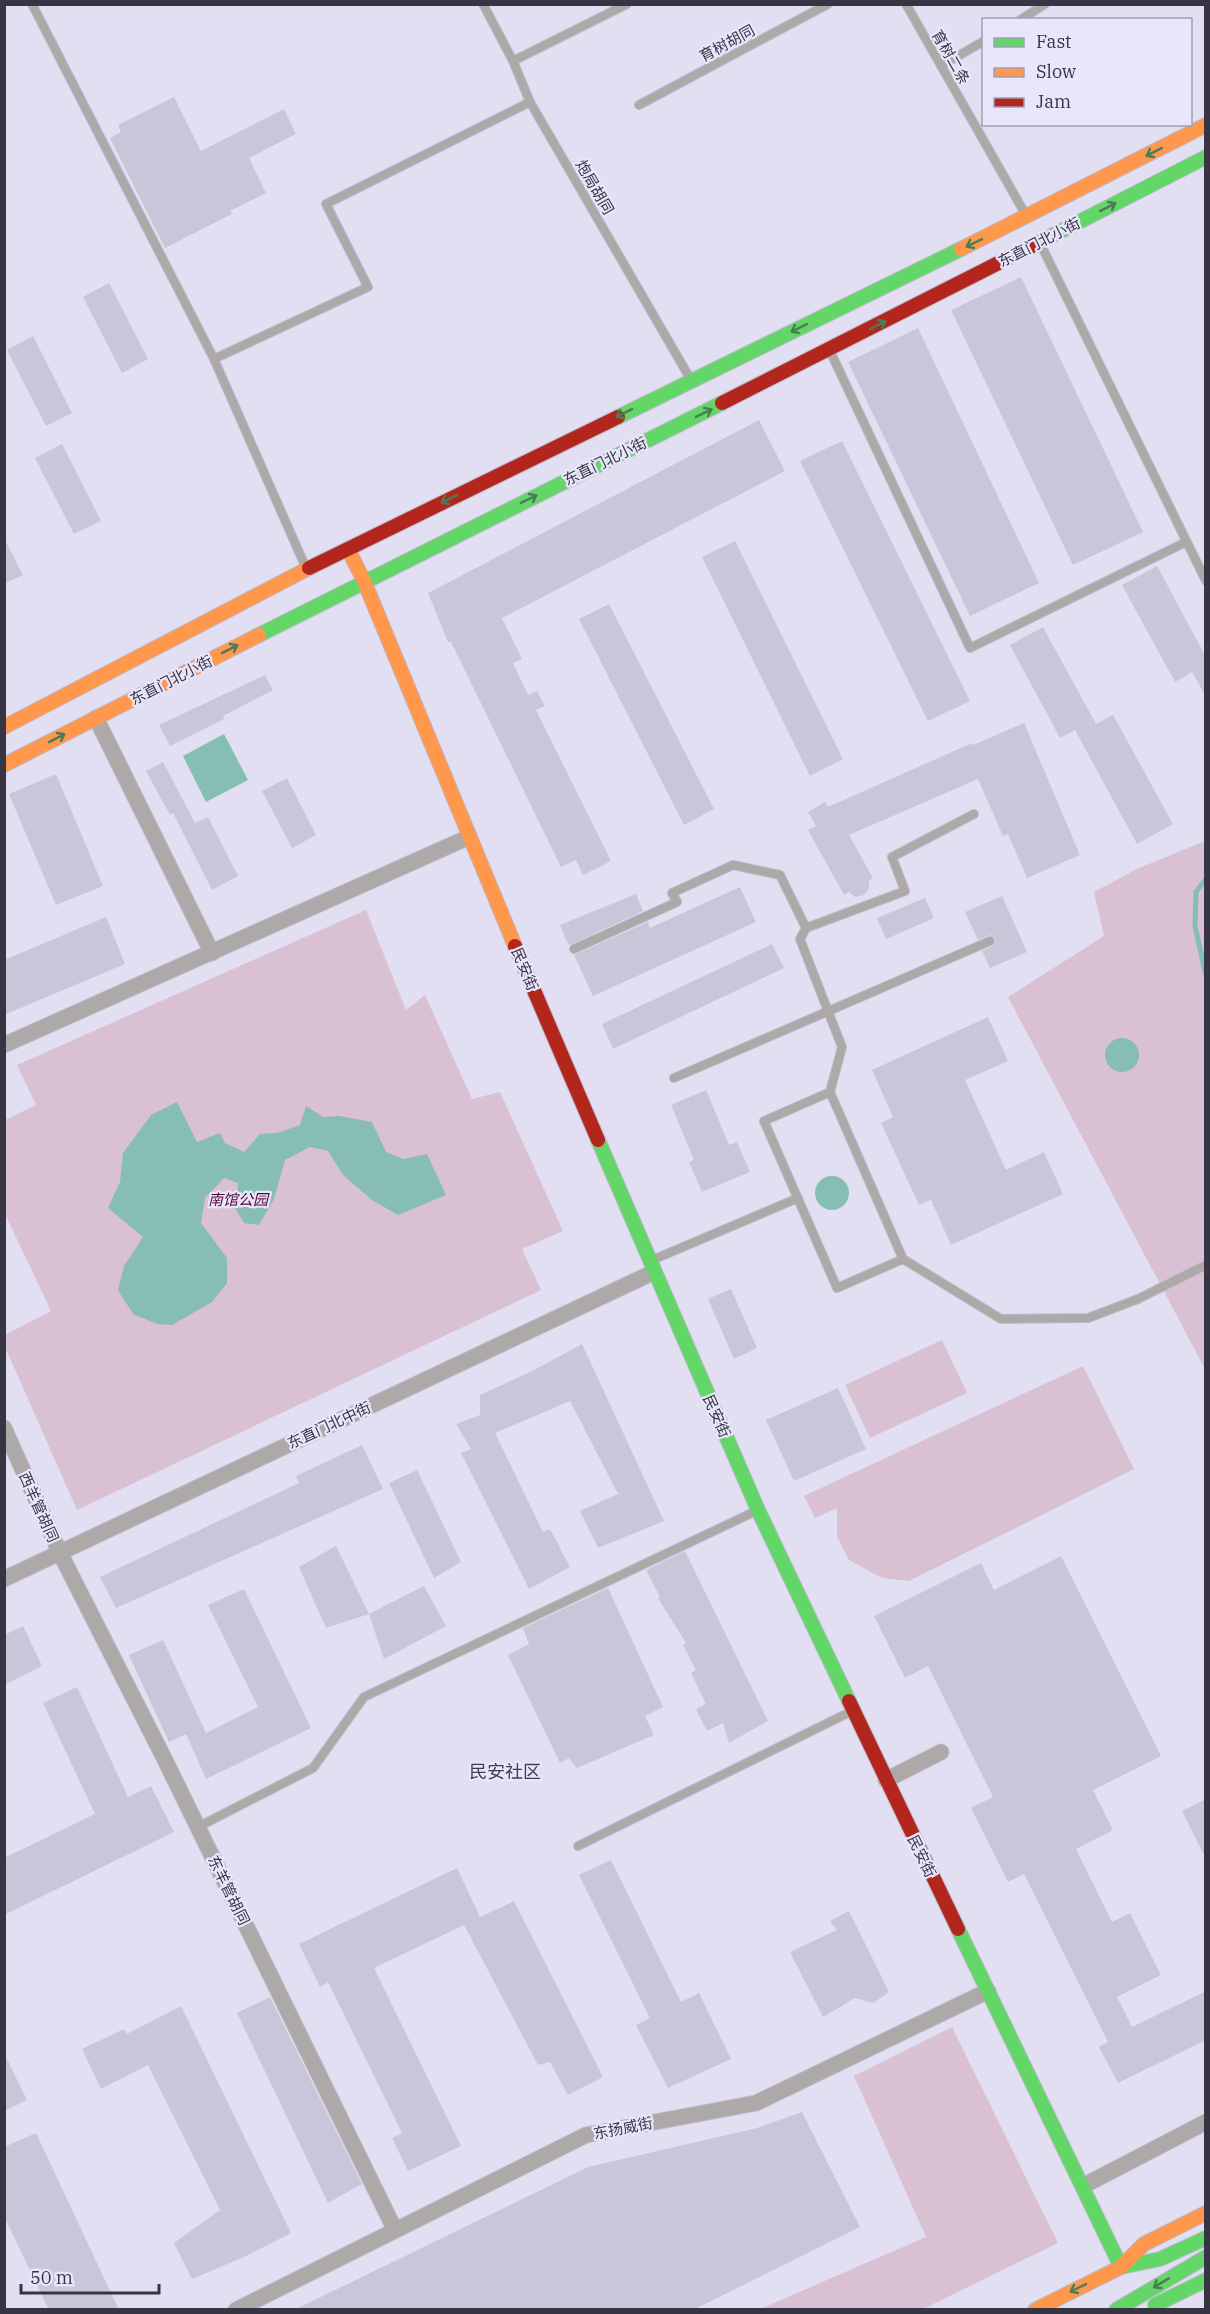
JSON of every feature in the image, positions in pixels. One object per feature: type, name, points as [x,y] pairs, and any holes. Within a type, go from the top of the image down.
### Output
[{"type":"main road","name":"东直门北小街","points":[[4,727],[307,569],[1027,217],[1206,125]]},
{"type":"main road","name":"东直门北小街","points":[[4,765],[364,581],[830,350],[1206,157]]},
{"type":"main road","name":"民安街","points":[[348,549],[364,581],[469,837],[652,1267],[759,1510],[1120,2267]]},
{"type":"main road","points":[[1120,2267],[1144,2244],[1206,2213]]},
{"type":"main road","points":[[1035,2310],[1120,2267],[1160,2259],[1206,2238]]},
{"type":"main road","points":[[1116,2310],[1206,2257]]},
{"type":"main road","points":[[1144,2310],[1206,2280]]},
{"type":"street","points":[[1027,217],[1039,242]]},
{"type":"street","points":[[96,718],[212,953]]},
{"type":"street","points":[[4,1045],[469,837]]},
{"type":"street","name":"东直门北中街","points":[[4,1580],[652,1267]]},
{"type":"street","name":"西羊管胡同","points":[[4,1428],[60,1552]]},
{"type":"street","name":"东羊管胡同","points":[[60,1552],[198,1827],[395,2230]]},
{"type":"street","points":[[886,1780],[940,1752]]},
{"type":"street","name":"东扬威街","points":[[236,2310],[586,2135],[756,2103],[988,1991]]},
{"type":"street","points":[[1083,2186],[1206,2122]]},
{"type":"lane","points":[[32,4],[214,358],[307,569]]},
{"type":"lane","name":"炮局胡同","points":[[483,4],[513,61],[530,102],[691,380]]},
{"type":"lane","points":[[513,61],[627,4]]},
{"type":"lane","name":"育树胡同","points":[[639,105],[828,4]]},
{"type":"lane","name":"育树二条","points":[[906,4],[1027,217]]},
{"type":"lane","points":[[1023,18],[1045,4]]},
{"type":"lane","points":[[941,66],[982,42]]},
{"type":"lane","points":[[214,358],[368,287],[326,204],[530,102]]},
{"type":"lane","points":[[1039,242],[1206,581]]},
{"type":"lane","points":[[830,350],[969,648],[1186,542]]},
{"type":"lane","points":[[974,814],[892,857],[905,891],[806,927],[800,939],[842,1047],[830,1092],[903,1259],[1000,1319],[1088,1318],[1138,1299],[1206,1265]]},
{"type":"lane","points":[[574,949],[677,902],[672,893],[733,866],[780,875],[806,927]]},
{"type":"lane","points":[[674,1078],[990,941]]},
{"type":"lane","points":[[830,1092],[764,1121],[837,1288],[903,1259]]},
{"type":"lane","points":[[652,1267],[798,1198]]},
{"type":"lane","points":[[198,1827],[313,1768],[364,1697],[759,1510]]},
{"type":"lane","points":[[578,1846],[853,1710]]},
{"type":"green space","points":[[1205,841],[1205,1369],[1008,997],[1104,936],[1094,892],[1139,868]]},
{"type":"green space","name":"南馆公园","points":[[366,910],[406,1010],[425,995],[472,1099],[500,1092],[563,1231],[522,1249],[541,1290],[77,1510],[5,1347],[5,1335],[51,1311],[5,1214],[5,1120],[36,1105],[17,1065]]},
{"type":"green space","points":[[942,1340],[967,1393],[870,1438],[845,1385]]},
{"type":"green space","points":[[1083,1366],[1134,1469],[909,1581],[882,1578],[849,1560],[837,1537],[837,1508],[815,1518],[804,1496]]},
{"type":"green space","points":[[952,2027],[1058,2243],[923,2309],[760,2309],[926,2237],[854,2076]]},
{"type":"shaded area","points":[[224,734],[248,780],[206,802],[183,756]]},
{"type":"shaded area","points":[[1122,1038],[1134,1043],[1139,1055],[1134,1067],[1122,1072],[1110,1067],[1105,1055],[1110,1043]]},
{"type":"shaded area","points":[[177,1102],[197,1142],[220,1133],[225,1143],[244,1152],[260,1134],[277,1133],[300,1125],[306,1106],[323,1117],[339,1116],[372,1122],[386,1152],[404,1159],[427,1154],[446,1195],[398,1215],[372,1200],[343,1175],[328,1151],[310,1147],[285,1160],[274,1199],[259,1225],[244,1223],[235,1208],[238,1183],[224,1178],[205,1198],[201,1223],[227,1258],[227,1283],[212,1302],[172,1325],[157,1324],[133,1314],[118,1290],[124,1266],[143,1237],[108,1208],[120,1182],[123,1153],[151,1115]]},
{"type":"shaded area","points":[[832,1176],[844,1181],[849,1193],[844,1205],[832,1210],[820,1205],[815,1193],[820,1181]]},
{"type":"building","points":[[174,97],[201,151],[284,109],[296,134],[249,158],[266,193],[230,211],[232,214],[165,248],[110,138],[121,132],[118,125]]},
{"type":"building","points":[[1021,277],[1143,532],[1073,565],[951,310]]},
{"type":"building","points":[[109,283],[148,359],[122,373],[83,297]]},
{"type":"building","points":[[918,328],[1039,583],[970,616],[848,362]]},
{"type":"building","points":[[33,336],[72,413],[46,426],[7,350]]},
{"type":"building","points":[[759,420],[785,471],[502,618],[522,659],[513,663],[528,695],[537,691],[545,706],[536,710],[611,861],[583,875],[576,860],[561,867],[451,642],[448,642],[428,593]]},
{"type":"building","points":[[842,441],[970,701],[928,721],[800,461]]},
{"type":"building","points":[[62,444],[101,521],[74,534],[35,458]]},
{"type":"building","points":[[4,538],[23,575],[4,584]]},
{"type":"building","points":[[735,541],[843,759],[810,776],[702,557]]},
{"type":"building","points":[[1157,566],[1206,657],[1206,697],[1192,672],[1175,682],[1122,585]]},
{"type":"building","points":[[609,604],[714,809],[684,825],[579,619]]},
{"type":"building","points":[[1043,627],[1096,724],[1113,715],[1173,824],[1137,844],[1075,730],[1060,738],[1010,645]]},
{"type":"building","points":[[265,675],[273,690],[223,716],[224,719],[170,746],[159,725]]},
{"type":"building","points":[[1024,723],[1080,855],[1027,878],[1008,834],[1003,836],[978,779],[849,835],[873,878],[869,881],[869,888],[864,895],[855,897],[849,892],[844,895],[808,830],[816,826],[808,812],[825,802],[828,807],[972,743],[973,745]]},
{"type":"building","points":[[163,762],[195,823],[208,817],[238,876],[212,890],[173,813],[170,815],[146,771]]},
{"type":"building","points":[[56,774],[103,886],[56,905],[9,794]]},
{"type":"building","points":[[287,778],[316,835],[292,848],[262,791]]},
{"type":"building","points":[[740,887],[756,922],[593,996],[574,955],[648,922],[650,928]]},
{"type":"building","points":[[636,894],[643,911],[570,945],[567,942],[560,925]]},
{"type":"building","points":[[1002,896],[1027,952],[990,968],[982,951],[994,945],[996,939],[990,935],[978,940],[965,912]]},
{"type":"building","points":[[925,898],[934,918],[886,939],[877,918]]},
{"type":"building","points":[[106,917],[125,964],[4,1015],[4,960]]},
{"type":"building","points":[[772,944],[784,968],[613,1049],[602,1024]]},
{"type":"building","points":[[988,1017],[1008,1061],[965,1080],[1006,1170],[1044,1152],[1063,1194],[951,1245],[931,1200],[919,1205],[881,1123],[893,1117],[872,1070]]},
{"type":"building","points":[[706,1090],[729,1145],[737,1142],[750,1172],[702,1192],[689,1162],[694,1160],[671,1105]]},
{"type":"building","points":[[731,1289],[757,1348],[734,1359],[708,1299]]},
{"type":"building","points":[[582,1344],[664,1521],[598,1548],[580,1511],[618,1494],[570,1401],[495,1433],[543,1532],[550,1529],[570,1567],[529,1589],[461,1453],[471,1449],[456,1424],[480,1415],[480,1395]]},
{"type":"building","points":[[838,1388],[866,1449],[794,1481],[766,1420]]},
{"type":"building","points":[[362,1445],[383,1489],[116,1608],[100,1577],[299,1483],[296,1476]]},
{"type":"building","points":[[417,1470],[461,1562],[434,1578],[389,1483]]},
{"type":"building","points":[[336,1546],[369,1614],[326,1628],[299,1567]]},
{"type":"building","points":[[685,1551],[768,1721],[729,1743],[723,1723],[707,1731],[696,1709],[706,1704],[691,1673],[696,1670],[683,1645],[686,1643],[658,1598],[660,1597],[646,1570]]},
{"type":"building","points":[[1061,1556],[1161,1756],[1093,1790],[1113,1830],[1076,1849],[1112,1922],[1130,1913],[1161,1975],[1117,1997],[1132,2027],[1206,1991],[1206,2040],[1118,2083],[1099,2047],[1108,2042],[1024,1874],[1008,1882],[971,1808],[993,1797],[928,1666],[905,1678],[874,1616],[981,1563],[994,1590]]},
{"type":"building","points":[[424,1586],[446,1626],[384,1659],[369,1614]]},
{"type":"building","points":[[608,1588],[663,1707],[645,1716],[654,1735],[577,1768],[569,1758],[560,1763],[508,1655],[529,1644],[523,1628]]},
{"type":"building","points":[[244,1589],[311,1728],[206,1779],[186,1734],[169,1742],[129,1655],[163,1640],[206,1733],[258,1707],[208,1605]]},
{"type":"building","points":[[23,1626],[42,1666],[4,1685],[4,1635]]},
{"type":"building","points":[[77,1687],[128,1797],[151,1786],[174,1832],[4,1915],[4,1858],[95,1814],[43,1703]]},
{"type":"building","points":[[1206,1799],[1206,1859],[1182,1811]]},
{"type":"building","points":[[611,1860],[681,2002],[699,1993],[731,2059],[668,2088],[636,2025],[650,2018],[579,1875]]},
{"type":"building","points":[[457,1868],[480,1917],[514,1901],[603,2077],[568,2095],[550,2062],[538,2065],[464,1925],[374,1968],[461,2146],[408,2171],[392,2138],[402,2133],[328,1982],[320,1987],[299,1944]]},
{"type":"building","points":[[849,1911],[889,1992],[873,2003],[855,1998],[823,2017],[790,1952],[837,1930],[830,1921]]},
{"type":"building","points":[[270,1997],[362,2184],[328,2203],[237,2013]]},
{"type":"building","points":[[181,2006],[291,2233],[244,2257],[192,2279],[174,2243],[220,2210],[148,2065],[101,2089],[82,2049],[124,2029],[127,2034]]},
{"type":"building","points":[[4,2053],[27,2100],[4,2111]]},
{"type":"building","points":[[802,2112],[860,2227],[693,2310],[294,2310],[588,2167],[757,2128]]},
{"type":"building","points":[[36,2133],[119,2310],[49,2310],[4,2216],[4,2147]]},
{"type":"waterway","points":[[1206,879],[1196,892],[1195,926],[1206,976]]},
{"type":"traffic: fast","points":[[1030,247],[1206,157]]},
{"type":"traffic: fast","points":[[618,417],[961,249]]},
{"type":"traffic: fast","points":[[259,635],[722,403]]},
{"type":"traffic: fast","points":[[598,1140],[758,1510],[849,1701]]},
{"type":"traffic: fast","points":[[958,1929],[1121,2267]]},
{"type":"traffic: fast","points":[[1121,2267],[1160,2259],[1206,2238]]},
{"type":"traffic: fast","points":[[1116,2310],[1206,2257]]},
{"type":"traffic: fast","points":[[1155,2305],[1206,2280]]},
{"type":"traffic: slow","points":[[961,249],[1206,125]]},
{"type":"traffic: slow","points":[[348,549],[364,581],[515,946]]},
{"type":"traffic: slow","points":[[4,727],[309,568]]},
{"type":"traffic: slow","points":[[4,765],[259,635]]},
{"type":"traffic: slow","points":[[1035,2310],[1121,2267],[1144,2244],[1206,2213]]},
{"type":"traffic: jam","points":[[722,403],[1030,247]]},
{"type":"traffic: jam","points":[[309,568],[618,417]]},
{"type":"traffic: jam","points":[[515,946],[598,1140]]},
{"type":"traffic: jam","points":[[849,1701],[958,1929]]},
{"type":"district","name":"民安社区","points":[[505,1771]]}]
